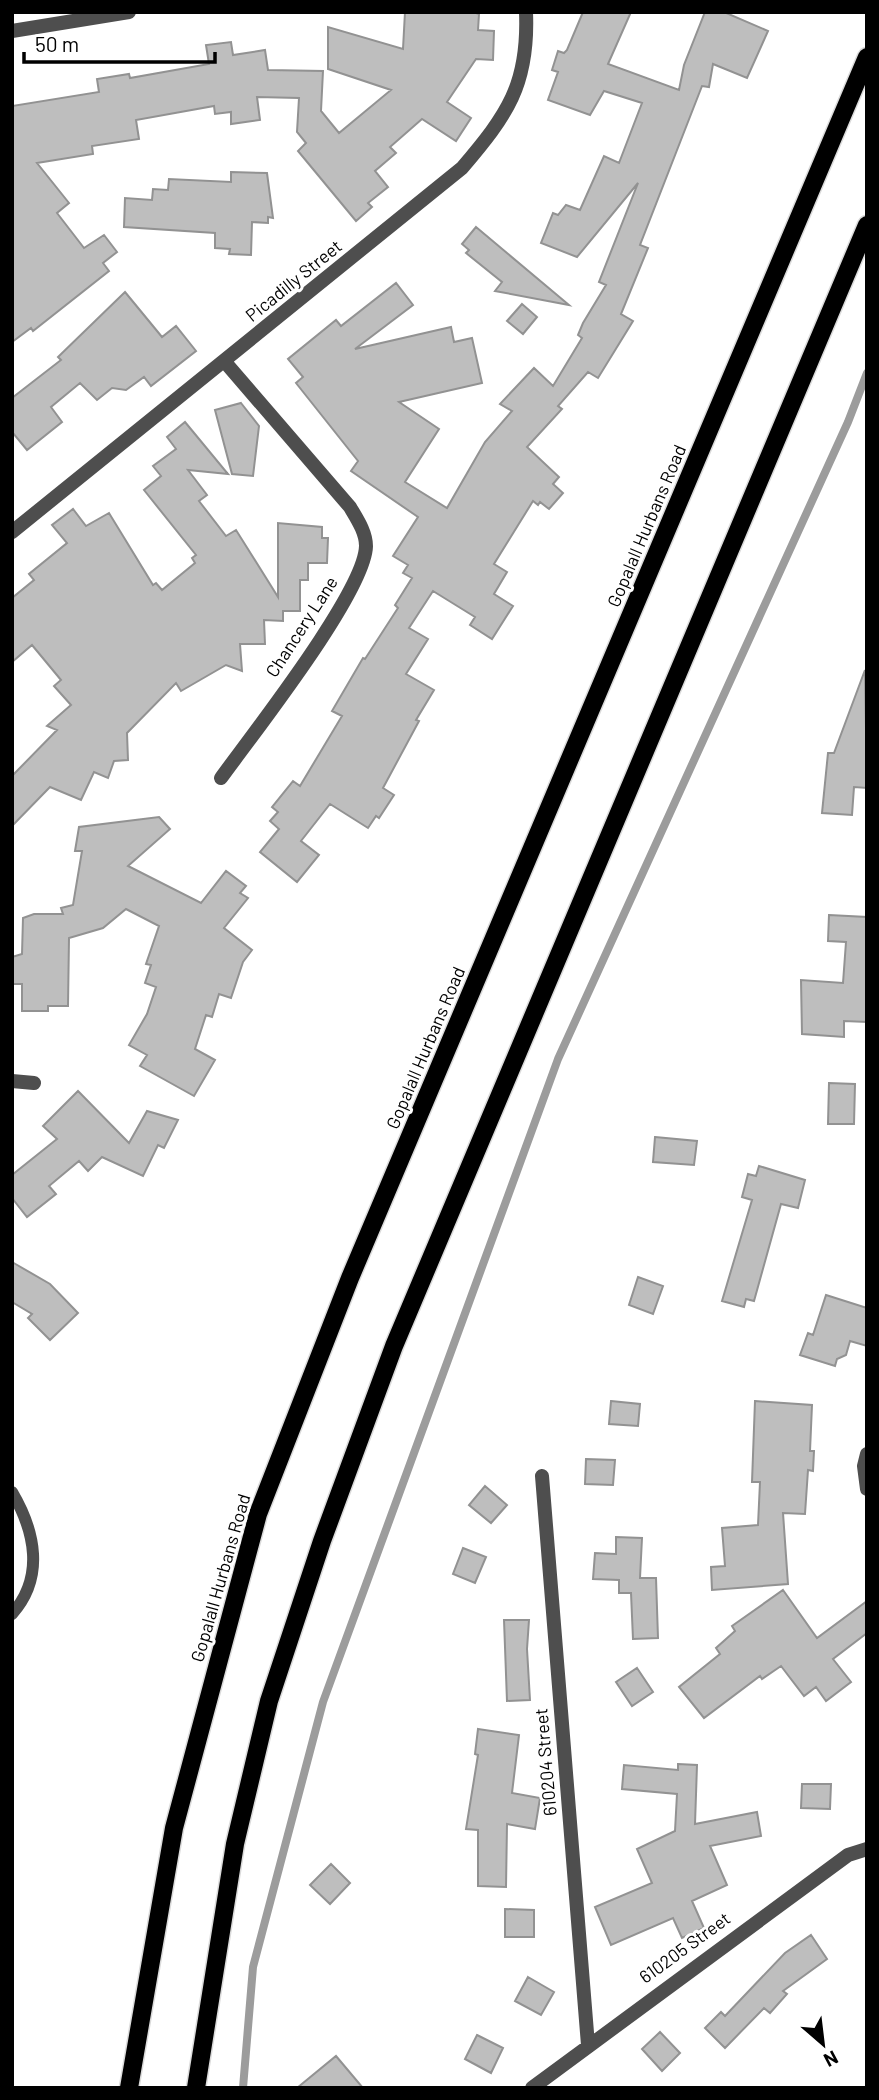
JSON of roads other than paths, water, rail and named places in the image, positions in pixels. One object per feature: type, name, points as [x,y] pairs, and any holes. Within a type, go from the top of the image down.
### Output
[{"type":"main road","name":"Gopalall Hurbans Road","points":[[129,2088],[174,1828],[258,1514],[350,1278],[867,57]]},
{"type":"main road","points":[[196,2088],[238,1831],[270,1701],[322,1541],[394,1346],[867,225]]},
{"type":"street","points":[[12,31],[129,12]]},
{"type":"street","name":"Picadilly Street","points":[[12,531],[463,168],[498,126],[520,84],[527,42],[526,12]]},
{"type":"street","name":"Chancery Lane","points":[[221,778],[328,627],[355,580],[366,547],[361,524],[350,507],[225,362]]},
{"type":"street","points":[[12,1081],[34,1083]]},
{"type":"street","points":[[867,1454],[864,1466],[867,1489]]},
{"type":"street","name":"610204 Street","points":[[542,1476],[588,2045]]},
{"type":"street","name":"610205 Street","points":[[532,2088],[848,1855],[867,1849]]},
{"type":"lane","points":[[12,1492],[32,1533],[33,1559],[30,1586],[12,1614]]},
{"type":"waterway","points":[[243,2088],[253,1967],[323,1702],[558,1059],[848,422],[867,373]]}]
